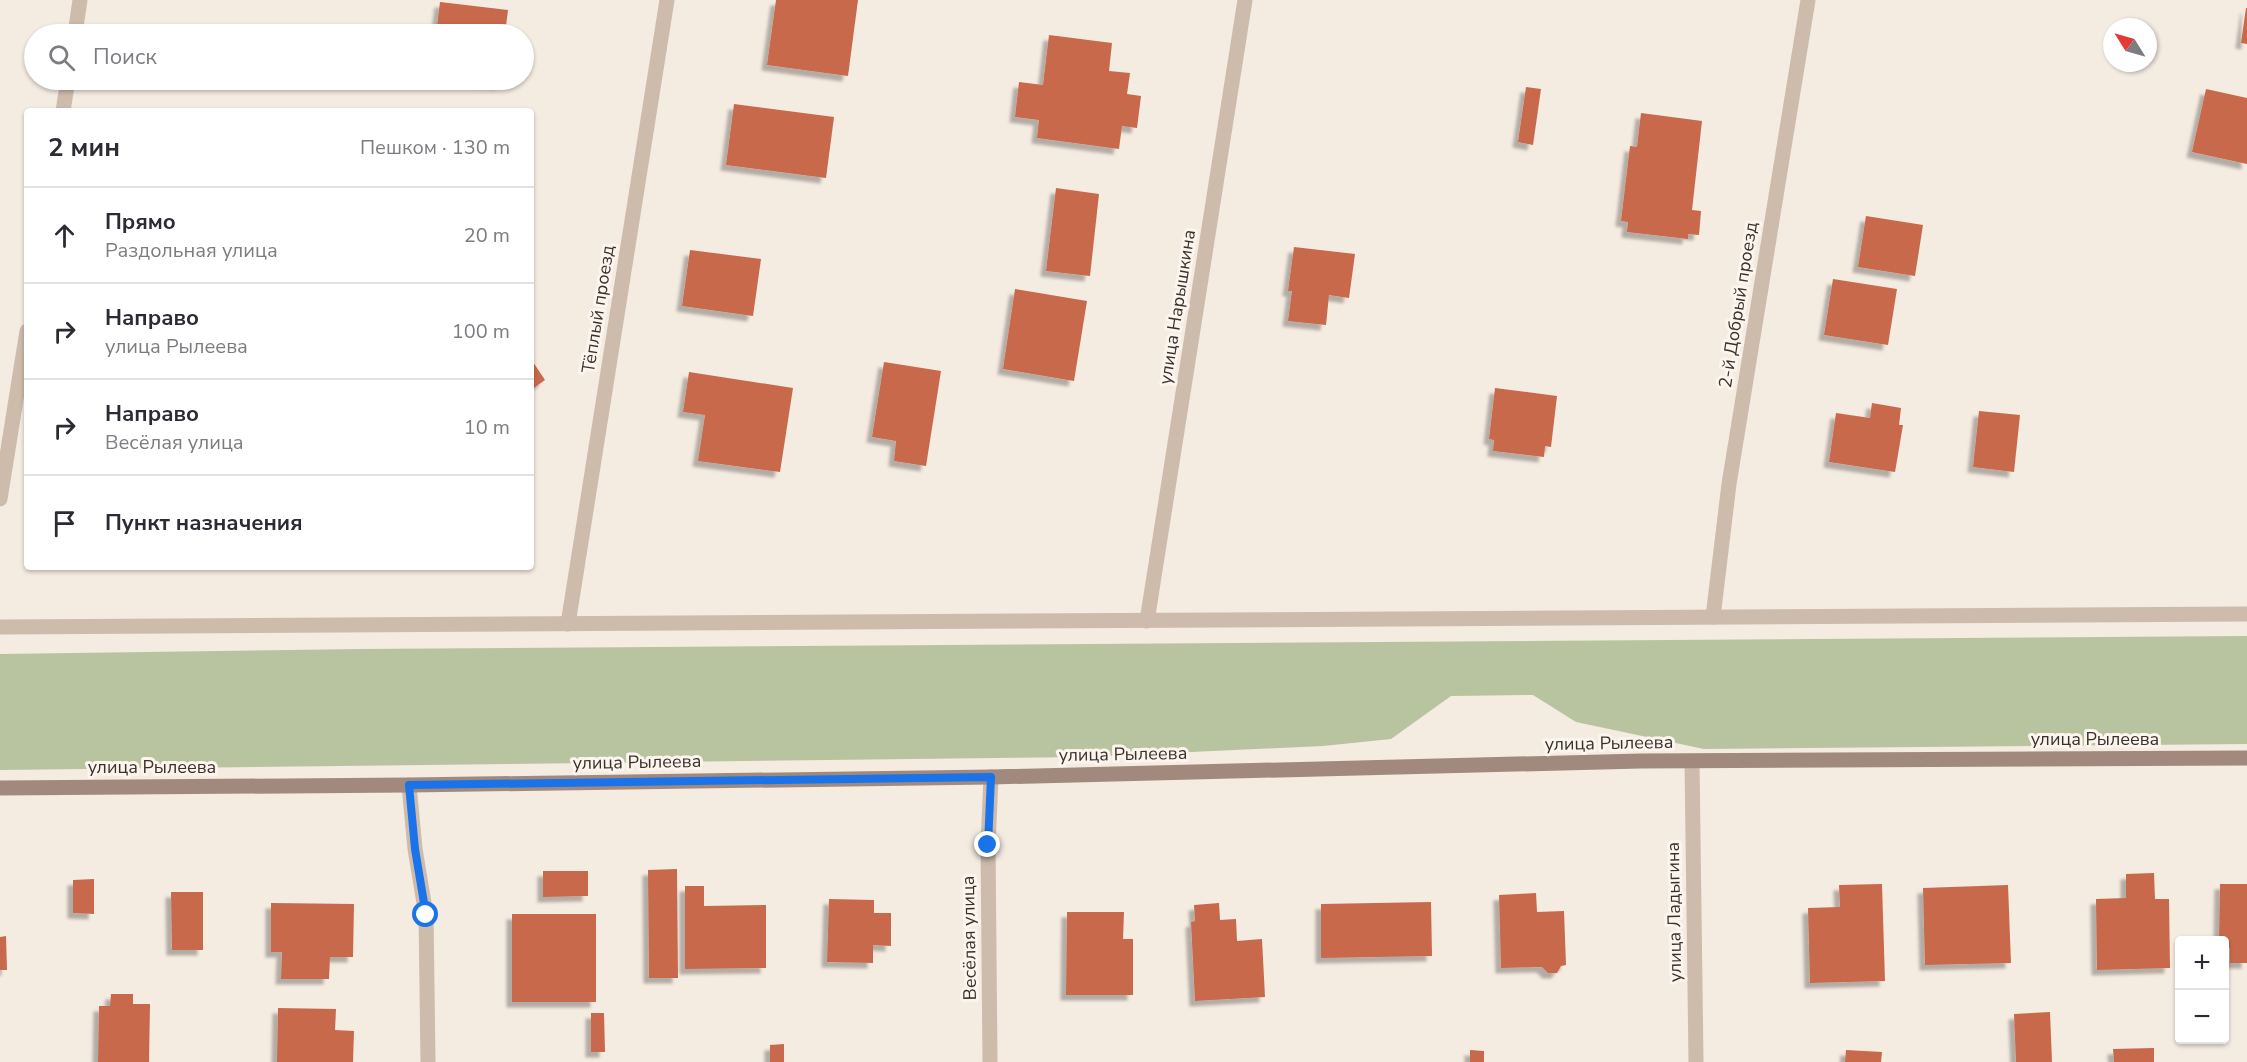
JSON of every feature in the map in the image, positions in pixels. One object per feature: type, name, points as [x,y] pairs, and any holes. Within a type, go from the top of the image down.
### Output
[{"type":"street","points":[[76,24],[80,0]]},
{"type":"street","name":"Тёплый проезд","points":[[568,624],[667,0]]},
{"type":"street","name":"улица Нарышкина","points":[[1147,621],[1245,0]]},
{"type":"street","name":"2-й Добрый проезд","points":[[1713,617],[1729,484],[1808,0]]},
{"type":"street","points":[[63,108],[66,90]]},
{"type":"street","points":[[0,499],[24,350]]},
{"type":"street","points":[[0,627],[2247,614]]},
{"type":"street","name":"улица Рылеева","points":[[0,788],[991,777],[1692,761],[2247,758]]},
{"type":"street","name":"улица Ладыгина","points":[[1692,761],[1696,1062]]},
{"type":"street","name":"Весёлая улица","points":[[990,1062],[988,845],[991,777]]},
{"type":"street","points":[[409,785],[415,849],[426,915],[428,1062]]},
{"type":"green space","points":[[2247,636],[2247,744],[1704,749],[1576,722],[1533,695],[1451,696],[1391,739],[1323,746],[1084,757],[0,770],[0,654],[359,649]]},
{"type":"building","points":[[776,0],[858,0],[848,76],[767,65]]},
{"type":"building","points":[[440,2],[508,10],[506,24],[437,24]]},
{"type":"building","points":[[2247,8],[2247,44],[2241,43]]},
{"type":"building","points":[[1049,35],[1112,43],[1109,71],[1130,73],[1127,94],[1141,96],[1137,128],[1122,126],[1119,149],[1037,138],[1039,120],[1015,117],[1019,82],[1043,85]]},
{"type":"building","points":[[1526,87],[1541,89],[1533,145],[1518,142]]},
{"type":"building","points":[[2206,89],[2247,98],[2247,164],[2192,152]]},
{"type":"building","points":[[734,104],[834,117],[826,178],[726,165]]},
{"type":"building","points":[[1641,113],[1702,121],[1692,210],[1701,211],[1699,235],[1688,234],[1688,239],[1627,232],[1628,222],[1621,221],[1630,146],[1637,147]]},
{"type":"building","points":[[1056,188],[1099,194],[1090,276],[1046,271]]},
{"type":"building","points":[[1866,216],[1923,225],[1915,276],[1858,267]]},
{"type":"building","points":[[1294,247],[1355,254],[1349,298],[1329,295],[1326,325],[1288,321],[1292,291],[1288,291]]},
{"type":"building","points":[[690,250],[761,259],[753,316],[682,306]]},
{"type":"building","points":[[1833,279],[1897,289],[1888,345],[1824,335]]},
{"type":"building","points":[[1015,289],[1087,301],[1074,381],[1003,369]]},
{"type":"building","points":[[884,362],[941,371],[926,466],[894,461],[896,441],[872,437]]},
{"type":"building","points":[[534,364],[545,380],[534,388]]},
{"type":"building","points":[[689,372],[793,388],[780,472],[698,461],[705,415],[683,412]]},
{"type":"building","points":[[1495,388],[1557,396],[1551,447],[1545,446],[1544,457],[1493,451],[1494,440],[1489,439]]},
{"type":"building","points":[[1872,403],[1901,408],[1899,425],[1903,425],[1895,472],[1829,462],[1836,413],[1870,418]]},
{"type":"building","points":[[1979,411],[2020,415],[2014,472],[1973,467]]},
{"type":"building","points":[[677,869],[678,978],[649,978],[648,870]]},
{"type":"building","points":[[543,871],[588,871],[588,896],[543,897]]},
{"type":"building","points":[[2154,873],[2155,899],[2169,899],[2170,968],[2097,970],[2096,899],[2126,898],[2126,874]]},
{"type":"building","points":[[94,879],[94,914],[73,913],[73,880]]},
{"type":"building","points":[[1882,884],[1885,981],[1810,983],[1808,908],[1840,907],[1839,885]]},
{"type":"building","points":[[2220,884],[2247,884],[2247,963],[2230,963],[2229,936],[2219,936]]},
{"type":"building","points":[[2008,885],[2011,963],[1925,965],[1923,888]]},
{"type":"building","points":[[685,886],[704,886],[704,906],[766,905],[766,968],[685,969]]},
{"type":"building","points":[[171,892],[203,892],[203,950],[172,950]]},
{"type":"building","points":[[1536,893],[1537,912],[1564,911],[1566,965],[1561,966],[1557,973],[1548,973],[1542,967],[1501,968],[1499,895]]},
{"type":"building","points":[[829,899],[874,900],[874,913],[891,913],[891,946],[873,945],[873,963],[827,962]]},
{"type":"building","points":[[1431,902],[1432,956],[1321,958],[1321,904]]},
{"type":"building","points":[[271,903],[354,904],[353,957],[330,957],[329,979],[281,979],[282,952],[271,952]]},
{"type":"building","points":[[1219,903],[1220,920],[1236,919],[1237,941],[1262,939],[1265,997],[1195,1001],[1191,922],[1195,921],[1194,905]]},
{"type":"building","points":[[1067,912],[1124,912],[1123,939],[1133,939],[1133,995],[1066,995]]},
{"type":"building","points":[[512,914],[596,914],[596,1002],[512,1002]]},
{"type":"building","points":[[6,936],[7,970],[0,970],[0,937]]},
{"type":"building","points":[[111,994],[133,994],[133,1004],[150,1004],[149,1062],[98,1062],[99,1006],[110,1006]]},
{"type":"building","points":[[278,1008],[336,1009],[335,1030],[354,1031],[353,1062],[277,1062]]},
{"type":"building","points":[[2050,1012],[2052,1062],[2016,1062],[2014,1014]]},
{"type":"building","points":[[591,1013],[604,1013],[605,1052],[591,1052]]},
{"type":"building","points":[[784,1044],[784,1062],[770,1062],[770,1045]]},
{"type":"building","points":[[2154,1048],[2154,1062],[2114,1062],[2113,1049]]},
{"type":"building","points":[[1470,1050],[1484,1051],[1484,1062],[1470,1062]]},
{"type":"building","points":[[1846,1050],[1882,1052],[1881,1062],[1845,1062]]},
{"type":"route","points":[[426,915],[415,849],[409,785],[991,777],[988,845]]}]
